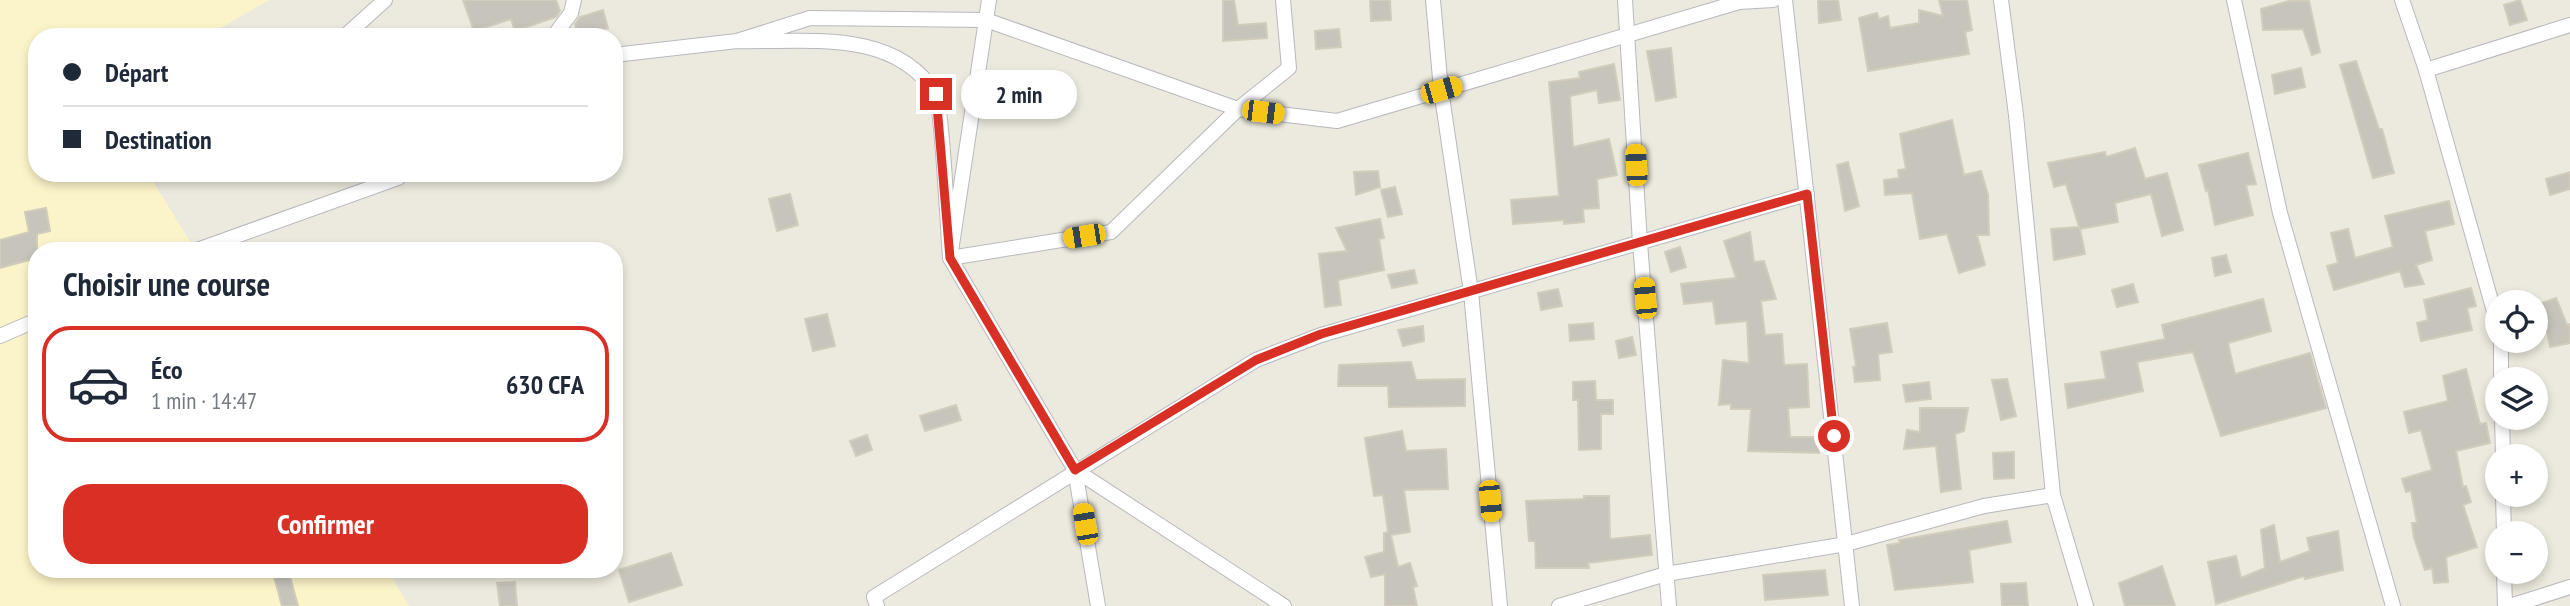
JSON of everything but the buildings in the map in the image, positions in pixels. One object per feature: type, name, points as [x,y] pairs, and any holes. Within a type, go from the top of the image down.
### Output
[{"type":"street","points":[[354,28],[385,0]]},
{"type":"street","points":[[560,28],[571,13],[575,0]]},
{"type":"street","points":[[950,258],[989,0]]},
{"type":"street","points":[[950,258],[1111,232],[1238,109],[1289,68],[1283,0]]},
{"type":"street","points":[[1433,0],[1441,90],[1471,292],[1500,606]]},
{"type":"street","points":[[1625,0],[1640,243],[1670,606]]},
{"type":"street","points":[[737,41],[810,18],[986,20],[1238,109],[1337,121],[1739,2],[1773,0]]},
{"type":"street","points":[[1785,0],[1852,606]]},
{"type":"street","points":[[2001,0],[2022,168],[2053,495],[2086,606]]},
{"type":"street","points":[[2234,0],[2280,213],[2393,606]]},
{"type":"street","points":[[2402,0],[2426,70],[2488,290]]},
{"type":"street","points":[[2426,70],[2569,28]]},
{"type":"street","points":[[623,54],[737,41],[859,43],[904,61],[936,94],[950,258],[1075,470],[1098,606]]},
{"type":"street","points":[[218,242],[379,182]]},
{"type":"street","points":[[874,603],[1075,470],[1256,360],[1321,334],[1807,194]]},
{"type":"street","points":[[1,337],[28,324]]},
{"type":"street","points":[[1075,470],[1284,606]]},
{"type":"street","points":[[1559,606],[1666,574],[1846,544],[1984,506],[2053,495]]},
{"type":"street","points":[[2505,584],[2507,606],[2570,587]]},
{"type":"sand","points":[[0,0],[269,0],[221,28],[28,28],[28,182],[153,182],[190,242],[28,242],[28,578],[392,578],[409,606],[0,606]]},
{"type":"route","points":[[936,94],[950,258],[1075,470],[1256,360],[1321,334],[1807,194],[1834,436]]}]
